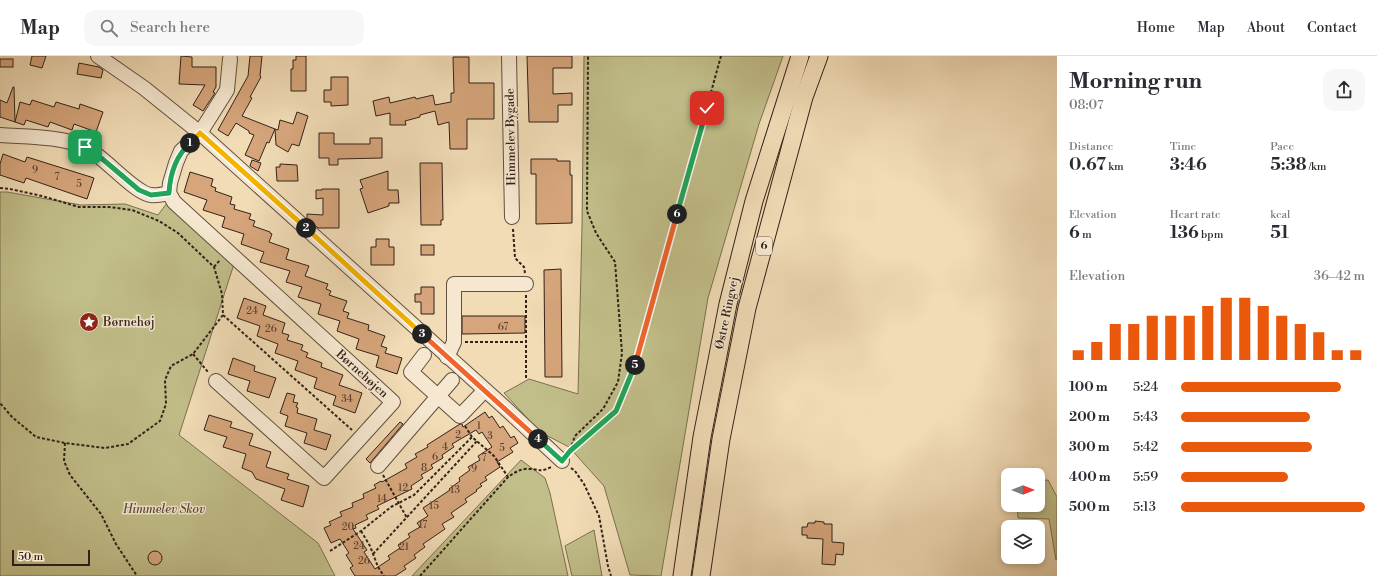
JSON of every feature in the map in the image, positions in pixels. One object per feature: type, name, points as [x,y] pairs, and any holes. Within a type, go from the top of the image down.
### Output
[{"type":"main road","name":"Østre Ringvej","points":[[682,576],[702,437],[728,304],[754,201],[800,56]]},
{"type":"main road","name":"Østre Ringvej","points":[[701,576],[720,439],[747,308],[804,97],[819,56]]},
{"type":"street","points":[[98,56],[144,88],[200,133],[484,390],[566,456]]},
{"type":"street","name":"Himmelev Bygade","points":[[509,56],[512,217]]},
{"type":"street","points":[[0,134],[65,140],[85,147],[100,157],[139,190],[151,195],[169,193],[170,183],[181,151],[200,133],[227,90],[230,59]]},
{"type":"street","name":"Børnehøjen","points":[[169,193],[174,202],[393,402],[324,478],[216,381]]},
{"type":"street","points":[[447,357],[454,342],[454,284],[526,284]]},
{"type":"street","points":[[424,355],[411,372],[460,416],[484,390]]},
{"type":"street","points":[[378,466],[452,380]]},
{"type":"path","points":[[566,456],[575,436],[603,410],[618,382],[622,354],[615,262],[596,233],[587,212],[588,56]]},
{"type":"path","points":[[420,576],[508,477],[518,470],[523,469],[542,471],[566,456],[616,411],[635,367],[721,56]]},
{"type":"path","points":[[0,188],[42,196],[79,207],[108,207],[132,210],[159,221],[178,233],[214,267],[222,294],[223,315],[194,354],[171,366],[165,380],[166,404],[160,421],[128,444],[105,448],[65,444],[36,437],[12,417],[0,403]]},
{"type":"path","points":[[514,235],[515,258],[524,267],[526,284],[526,378]]},
{"type":"path","points":[[223,315],[360,438]]},
{"type":"path","points":[[454,342],[527,342]]},
{"type":"path","points":[[194,354],[216,381]]},
{"type":"path","points":[[460,416],[472,437],[494,456],[508,477]]},
{"type":"path","points":[[330,551],[361,531],[390,507],[414,495],[472,437]]},
{"type":"path","points":[[374,554],[477,441]]},
{"type":"path","points":[[65,444],[64,461],[70,475],[101,514],[116,544],[137,576]]},
{"type":"path","points":[[566,456],[584,484],[599,516],[611,576]]},
{"type":"path","points":[[378,466],[407,518]]},
{"type":"path","points":[[361,531],[374,554],[378,567],[384,576]]},
{"type":"green space","points":[[584,56],[783,56],[759,124],[708,298],[661,576],[630,575],[604,486],[569,447],[540,432],[504,393],[529,379],[578,394]]},
{"type":"green space","name":"Himmelev Skov","points":[[0,192],[81,205],[125,204],[158,215],[167,203],[234,264],[179,435],[318,543],[335,576],[0,576]]},
{"type":"green space","points":[[521,460],[545,478],[550,493],[568,576],[412,576]]},
{"type":"green space","points":[[1045,480],[1048,480],[1057,497],[1056,560],[1049,519],[1018,518],[1018,512],[1045,512]]},
{"type":"green space","points":[[594,530],[602,576],[572,576],[565,546]]},
{"type":"building","points":[[32,56],[46,56],[42,68],[30,65]]},
{"type":"building","points":[[181,56],[192,57],[192,67],[216,67],[216,87],[213,92],[215,93],[203,111],[193,105],[205,85],[179,84]]},
{"type":"building","points":[[250,56],[262,56],[261,77],[242,116],[275,129],[269,143],[267,142],[259,161],[245,155],[254,135],[249,133],[249,131],[236,123],[228,136],[218,130],[248,76]]},
{"type":"building","points":[[296,56],[306,56],[306,91],[291,91],[291,69],[293,69],[293,60],[296,60]]},
{"type":"building","points":[[527,56],[572,56],[572,68],[553,68],[553,94],[572,93],[572,105],[558,105],[558,122],[529,122]]},
{"type":"building","points":[[453,57],[469,57],[469,83],[494,83],[494,119],[467,119],[467,149],[450,149],[449,122],[438,125],[435,111],[405,121],[406,125],[390,125],[390,113],[376,116],[373,101],[389,97],[390,103],[415,97],[416,99],[433,95],[435,105],[451,102],[451,93],[454,93]]},
{"type":"building","points":[[0,59],[13,59],[13,67],[0,67]]},
{"type":"building","points":[[79,63],[99,67],[103,70],[101,78],[77,74]]},
{"type":"building","points":[[331,77],[348,77],[348,105],[331,106],[331,102],[324,102],[324,90],[331,90]]},
{"type":"building","points":[[13,87],[15,122],[0,117],[0,100],[7,103]]},
{"type":"building","points":[[32,100],[54,107],[56,102],[79,109],[80,104],[103,112],[96,132],[74,124],[72,130],[50,122],[48,127],[26,120],[24,125],[15,122],[20,102],[30,105]]},
{"type":"building","points":[[297,112],[308,116],[299,146],[292,144],[288,152],[276,145],[275,129],[278,130],[280,120],[293,124]]},
{"type":"building","points":[[319,133],[334,133],[334,144],[370,144],[370,138],[382,138],[382,158],[338,159],[338,165],[329,165],[329,158],[319,158]]},
{"type":"building","points":[[3,154],[25,162],[27,157],[94,178],[87,199],[26,178],[24,183],[0,175],[0,164]]},
{"type":"building","points":[[531,159],[557,159],[557,161],[570,161],[570,175],[572,175],[572,223],[536,224],[536,174],[531,174]]},
{"type":"building","points":[[252,160],[261,163],[258,171],[250,166]]},
{"type":"building","points":[[420,163],[442,163],[443,220],[441,220],[441,225],[421,225]]},
{"type":"building","points":[[280,164],[297,165],[298,181],[277,181],[276,167],[280,167]]},
{"type":"building","points":[[388,171],[388,190],[398,190],[399,203],[389,203],[389,206],[368,213],[360,189],[363,188],[360,180]]},
{"type":"building","points":[[190,172],[213,179],[211,186],[216,188],[215,191],[232,197],[230,204],[235,205],[234,209],[251,214],[249,219],[255,221],[253,226],[272,234],[269,242],[289,249],[286,259],[309,266],[305,276],[328,284],[326,289],[331,291],[329,295],[347,301],[343,311],[349,313],[347,318],[369,325],[368,330],[385,336],[381,346],[387,348],[385,353],[402,358],[397,374],[376,367],[379,356],[356,349],[359,339],[337,331],[340,321],[318,314],[321,304],[298,297],[302,287],[286,282],[290,271],[260,262],[264,252],[241,244],[244,234],[222,227],[225,217],[203,210],[207,200],[184,192]]},
{"type":"building","points":[[339,189],[339,228],[318,228],[307,218],[307,214],[323,215],[323,198],[316,199],[316,190]]},
{"type":"building","points":[[376,239],[389,239],[389,247],[394,247],[394,265],[371,265],[371,247],[376,247]]},
{"type":"building","points":[[421,245],[434,245],[434,255],[421,255]]},
{"type":"building","points":[[561,269],[562,377],[545,377],[544,270]]},
{"type":"building","points":[[421,287],[434,287],[434,314],[421,314],[421,302],[415,302],[415,294],[421,294]]},
{"type":"building","points":[[244,298],[266,306],[263,315],[285,323],[282,333],[289,335],[287,340],[303,345],[301,350],[308,353],[306,357],[322,363],[321,367],[343,375],[339,385],[362,393],[355,413],[333,405],[336,396],[314,388],[317,378],[295,370],[298,361],[275,353],[278,344],[257,336],[260,326],[237,318]]},
{"type":"building","points":[[462,316],[525,316],[525,333],[462,334]]},
{"type":"building","points":[[233,358],[255,366],[254,371],[276,378],[269,398],[247,391],[250,381],[228,374]]},
{"type":"building","points":[[287,393],[295,395],[293,402],[298,403],[296,407],[298,408],[297,413],[317,419],[314,430],[331,435],[326,450],[304,443],[307,433],[285,426],[288,416],[280,413]]},
{"type":"building","points":[[485,412],[489,418],[492,416],[500,428],[503,426],[511,438],[514,436],[518,443],[510,448],[513,452],[497,462],[500,467],[485,477],[487,480],[480,484],[482,486],[465,499],[467,502],[451,513],[454,517],[442,524],[445,529],[423,544],[425,547],[414,555],[416,558],[404,566],[406,569],[395,576],[355,576],[350,568],[353,566],[346,555],[349,553],[340,539],[331,543],[324,528],[331,525],[329,522],[342,516],[340,512],[353,507],[352,503],[364,498],[363,494],[376,488],[374,485],[407,468],[405,464],[417,457],[415,454],[428,447],[427,445],[460,424],[462,424],[463,427]],"holes":[[[476,430],[479,434],[482,432],[492,447],[478,456],[480,460],[468,467],[470,470],[459,478],[460,481],[449,489],[450,490],[423,508],[428,516],[417,523],[420,527],[408,534],[410,537],[398,545],[400,548],[388,556],[390,559],[375,569],[364,552],[367,550],[353,529],[356,528],[355,525],[368,519],[366,515],[379,509],[377,506],[412,489],[411,486],[423,478],[421,475],[433,468],[431,465],[443,458],[442,455],[454,447],[452,444]]]},
{"type":"building","points":[[209,415],[232,422],[230,427],[253,434],[249,445],[271,452],[266,467],[289,474],[287,479],[309,486],[303,507],[281,500],[285,489],[256,479],[252,472],[242,468],[246,454],[223,447],[227,437],[204,430]]},
{"type":"building","points":[[400,422],[403,424],[370,463],[366,459]]},
{"type":"building","points":[[815,521],[824,522],[824,524],[832,524],[832,542],[844,543],[843,555],[836,554],[835,565],[822,564],[823,539],[807,538],[807,535],[802,535],[802,527],[807,527],[808,523],[815,523]]},
{"type":"building","points":[[155,551],[160,553],[162,558],[160,563],[155,565],[150,563],[148,558],[150,553]]},
{"type":"place","name":"Børnehøj","points":[[89,322]]},
{"type":"route","points":[[85,147],[100,157],[139,190],[151,195],[169,193],[170,183],[181,151],[200,133],[562,461],[570,451],[616,411],[635,367],[707,108]]}]
